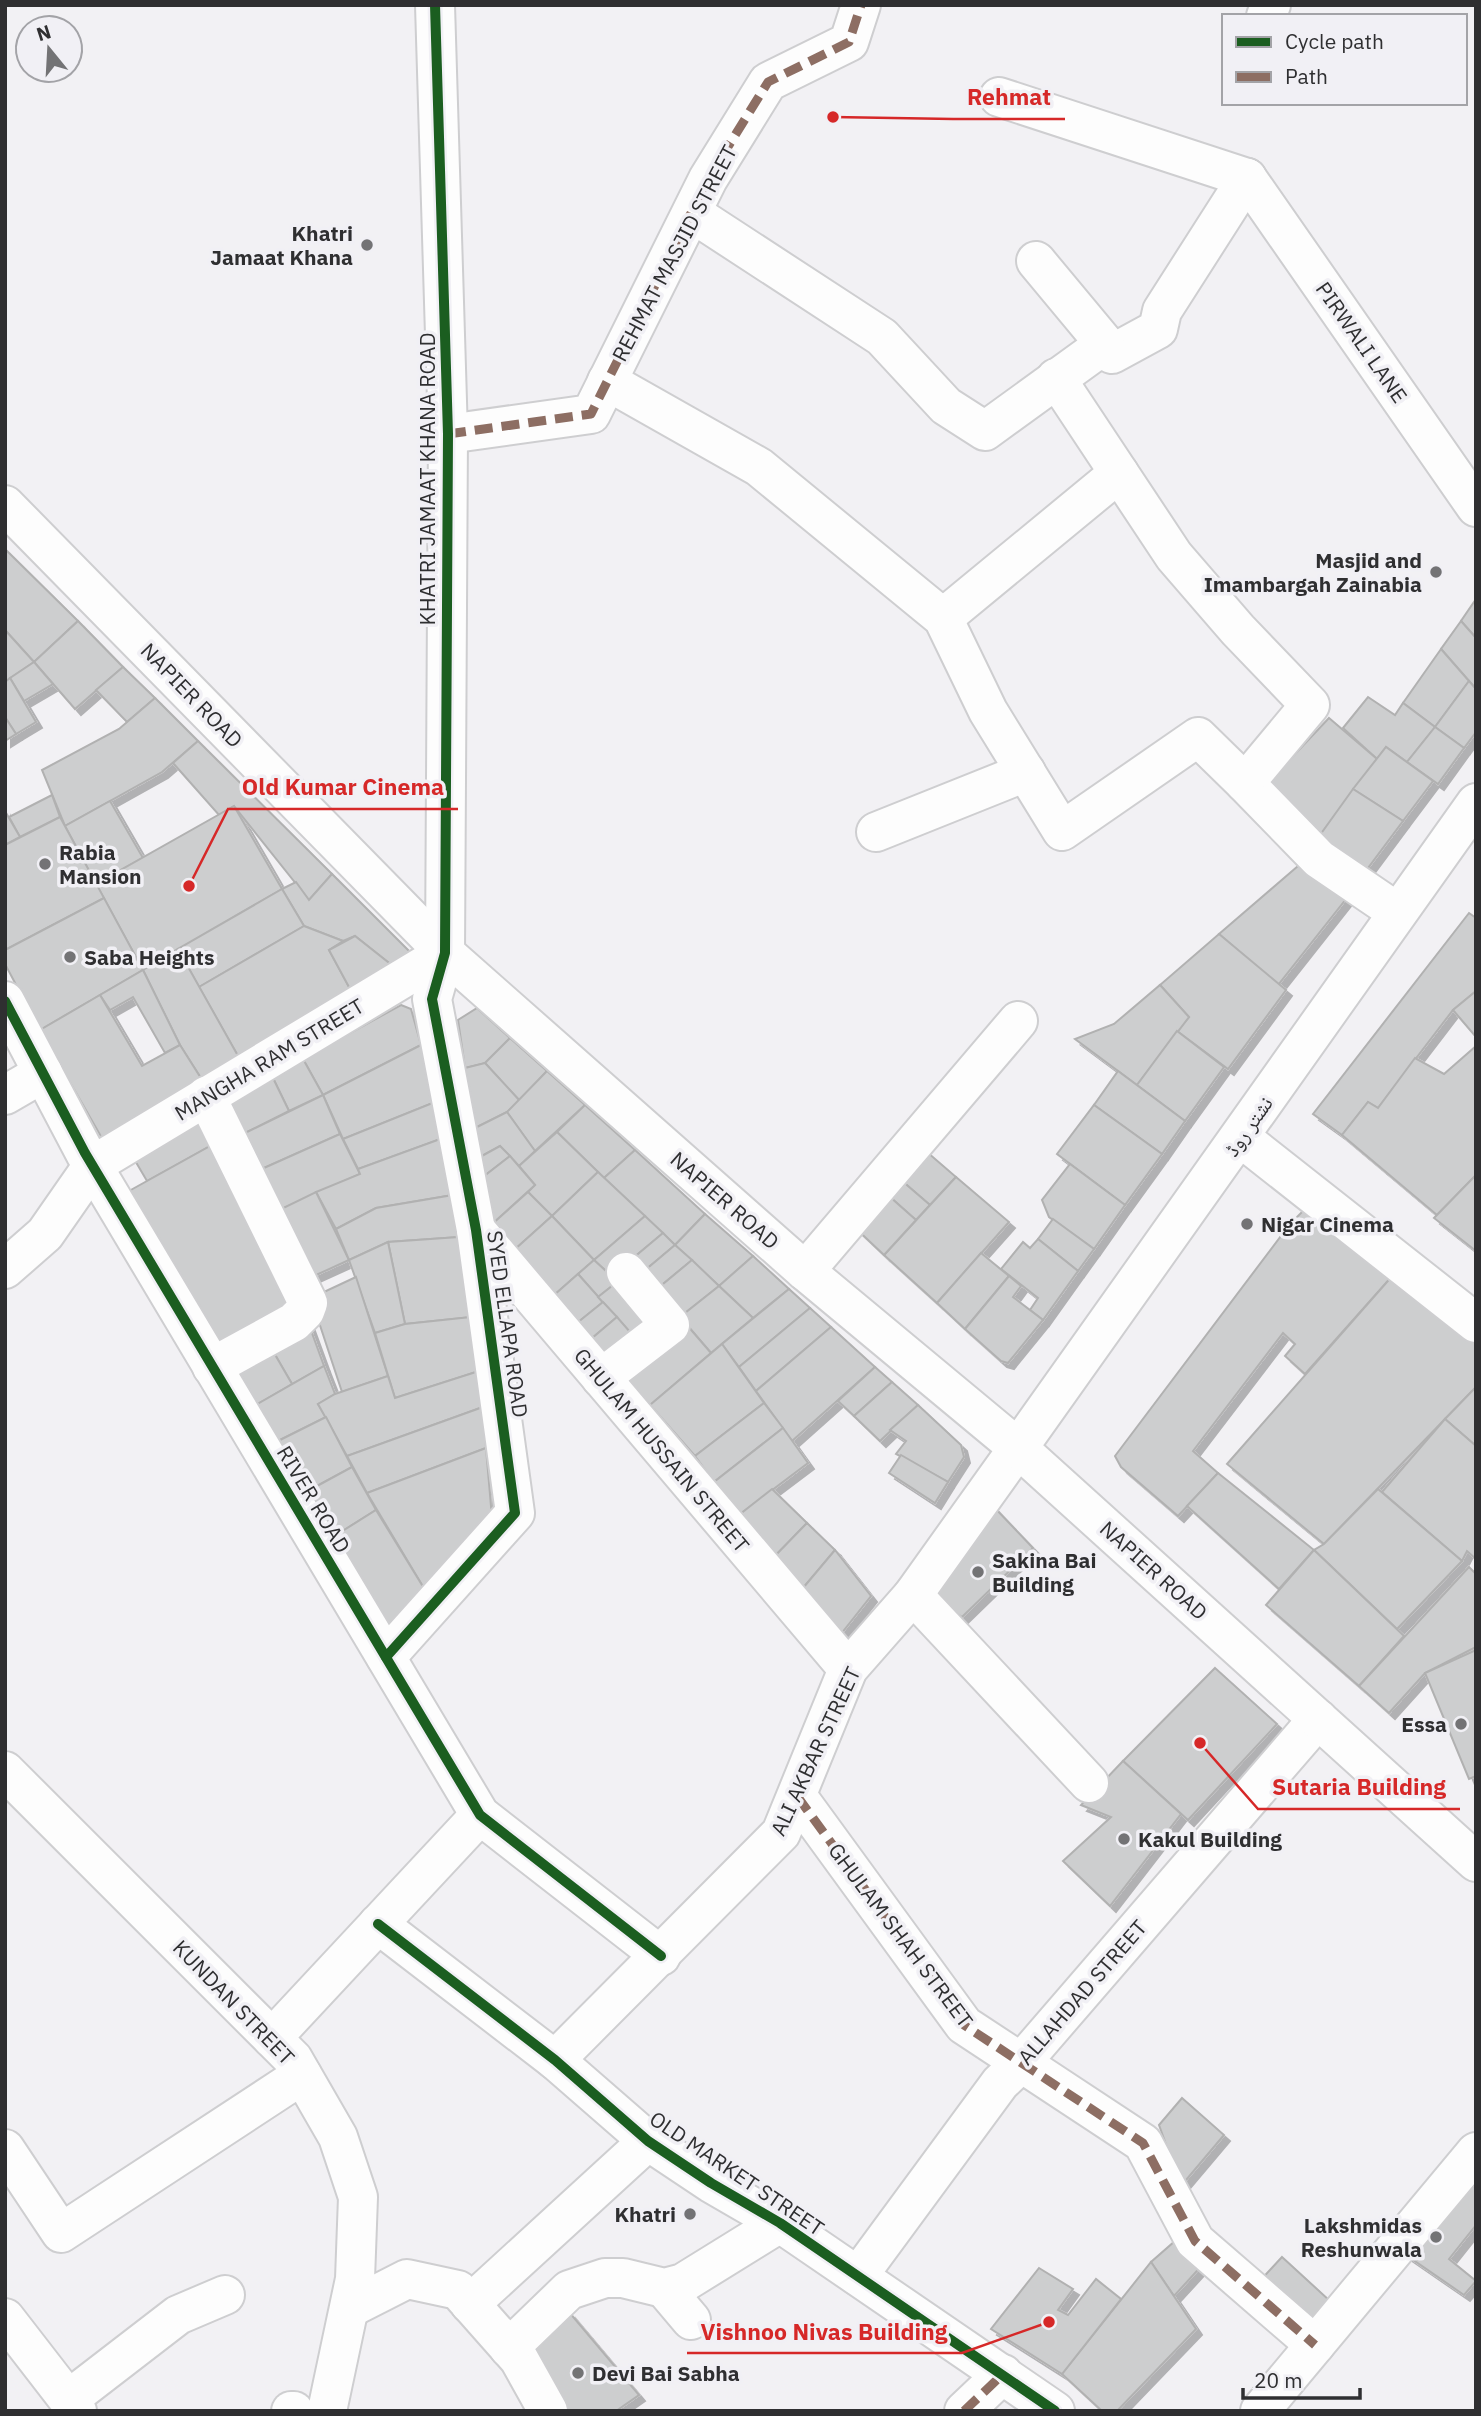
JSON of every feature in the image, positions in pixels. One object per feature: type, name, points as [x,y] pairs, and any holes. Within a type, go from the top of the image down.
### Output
[{"type":"street","name":"KHATRI JAMAAT KHANA ROAD","points":[[435,5],[448,434],[445,953]]},
{"type":"street","name":"REHMAT MASJID STREET","points":[[448,434],[591,414],[708,179],[768,82],[849,42],[861,5]]},
{"type":"street","points":[[999,97],[1247,178],[1162,311],[1157,329],[1112,354],[1036,261]]},
{"type":"street","name":"PIRWALI LANE","points":[[1247,178],[1476,507]]},
{"type":"street","points":[[692,213],[882,337],[946,406],[985,431],[1105,344]]},
{"type":"street","points":[[1056,378],[1174,556],[1238,630],[1310,705],[1245,783]]},
{"type":"street","points":[[607,382],[759,467],[943,618],[988,711],[1062,831],[1198,737],[1319,859],[1397,912]]},
{"type":"street","points":[[943,618],[1119,473]]},
{"type":"street","name":"NAPIER ROAD","points":[[5,505],[445,953],[805,1271],[1018,1448],[1476,1862]]},
{"type":"street","points":[[876,832],[1026,772]]},
{"type":"street","name":"نشتر روڈ","points":[[1018,1448],[1476,803]]},
{"type":"street","name":"MANGHA RAM STREET","points":[[93,1165],[445,953]]},
{"type":"street","name":"SYED ELLAPA ROAD","points":[[386,1657],[515,1513],[476,1230],[432,999],[445,953]]},
{"type":"street","name":"RIVER ROAD","points":[[5,1001],[93,1165],[480,1815],[661,1956]]},
{"type":"street","points":[[805,1271],[1018,1021]]},
{"type":"street","points":[[5,1095],[43,1073]]},
{"type":"street","points":[[206,1096],[308,1303],[305,1311],[294,1322],[212,1367]]},
{"type":"street","points":[[1240,1138],[1476,1323]]},
{"type":"street","points":[[5,1269],[46,1234],[93,1165]]},
{"type":"street","name":"GHULAM HUSSAIN STREET","points":[[476,1230],[848,1669]]},
{"type":"street","points":[[601,1378],[670,1325],[626,1272]]},
{"type":"street","name":"ALI AKBAR STREET","points":[[555,2060],[781,1833],[848,1669],[913,1595],[1018,1448]]},
{"type":"street","points":[[913,1595],[1088,1783]]},
{"type":"street","name":"ALLAHDAD STREET","points":[[858,2276],[1000,2083],[1020,2064],[1318,1719]]},
{"type":"street","name":"KUNDAN STREET","points":[[5,1771],[293,2059],[338,2137],[358,2197],[355,2279],[327,2411]]},
{"type":"street","name":"GHULAM SHAH STREET","points":[[797,1796],[964,2025],[1143,2143],[1195,2241],[1315,2345]]},
{"type":"street","points":[[272,2038],[480,1815]]},
{"type":"street","name":"OLD MARKET STREET","points":[[378,1924],[555,2060],[648,2141],[711,2183],[780,2223],[1055,2411]]},
{"type":"street","points":[[5,2149],[61,2233],[302,2075]]},
{"type":"street","points":[[470,2304],[648,2141]]},
{"type":"street","points":[[1260,2411],[1476,2152]]},
{"type":"street","points":[[509,2348],[569,2290],[605,2278],[623,2278],[664,2288],[683,2283],[780,2223]]},
{"type":"street","points":[[350,2308],[407,2279],[458,2290],[519,2359],[548,2411]]},
{"type":"street","points":[[664,2288],[691,2319]]},
{"type":"street","points":[[5,2318],[73,2405],[178,2315],[225,2295]]},
{"type":"street","points":[[964,2411],[1003,2374]]},
{"type":"building","points":[[5,549],[78,621],[34,662],[5,630]]},
{"type":"building","points":[[1476,599],[1476,638],[1461,621]]},
{"type":"building","points":[[78,621],[123,667],[75,709],[34,662]]},
{"type":"building","points":[[1461,621],[1476,638],[1476,689],[1441,649]]},
{"type":"building","points":[[5,630],[34,662],[5,682]]},
{"type":"building","points":[[1441,649],[1469,681],[1435,727],[1403,703]]},
{"type":"building","points":[[34,662],[53,684],[24,701],[10,678]]},
{"type":"building","points":[[123,667],[155,698],[127,722],[96,690]]},
{"type":"building","points":[[10,678],[36,722],[16,734],[5,717],[5,682]]},
{"type":"building","points":[[1469,681],[1476,689],[1476,732],[1464,748],[1435,727]]},
{"type":"building","points":[[1368,697],[1395,715],[1403,703],[1435,727],[1407,762],[1386,747],[1377,759],[1343,728]]},
{"type":"building","points":[[155,698],[198,741],[162,772],[65,826],[42,770],[119,729]]},
{"type":"building","points":[[5,717],[16,734],[5,741]]},
{"type":"building","points":[[1329,718],[1377,759],[1315,842],[1263,788]]},
{"type":"building","points":[[1435,727],[1464,748],[1438,784],[1407,762]]},
{"type":"building","points":[[198,741],[332,874],[309,900],[234,806],[219,815],[173,763]]},
{"type":"building","points":[[1386,747],[1433,781],[1403,821],[1353,789]]},
{"type":"building","points":[[1353,789],[1403,821],[1362,876],[1315,842]]},
{"type":"building","points":[[52,795],[60,817],[20,837],[9,817]]},
{"type":"building","points":[[110,801],[143,858],[96,884],[65,826]]},
{"type":"building","points":[[234,806],[282,889],[143,970],[96,884]]},
{"type":"building","points":[[5,811],[20,837],[5,845]]},
{"type":"building","name":"Rabia Mansion","points":[[60,817],[104,898],[5,950],[5,845]]},
{"type":"building","points":[[1298,866],[1346,899],[1278,985],[1219,934]]},
{"type":"building","points":[[332,874],[410,952],[403,974],[355,936],[343,941],[304,926],[282,889],[296,882],[309,900]]},
{"type":"building","points":[[282,889],[304,926],[199,987],[178,949]]},
{"type":"building","name":"Saba Heights","points":[[104,898],[143,970],[40,1030],[5,964],[5,950]]},
{"type":"building","points":[[1469,913],[1476,918],[1476,991],[1453,1010],[1378,1108],[1368,1102],[1342,1135],[1313,1114]]},
{"type":"building","points":[[304,926],[343,941],[329,950],[356,1000],[242,1063],[199,987]]},
{"type":"building","points":[[1219,934],[1286,990],[1228,1069],[1177,1031],[1189,1017],[1160,985]]},
{"type":"building","points":[[355,936],[403,974],[356,1000],[329,950]]},
{"type":"building","points":[[178,949],[242,1063],[204,1083],[180,1045],[143,970]]},
{"type":"building","points":[[143,970],[180,1045],[165,1053],[133,997],[110,1010],[100,995]]},
{"type":"building","points":[[1160,985],[1189,1017],[1137,1085],[1075,1039],[1114,1024]]},
{"type":"building","points":[[1476,991],[1476,1037],[1453,1010]]},
{"type":"building","points":[[100,995],[142,1066],[180,1045],[204,1083],[103,1140],[40,1030]]},
{"type":"building","points":[[401,1005],[411,1009],[421,1045],[323,1095],[303,1059]]},
{"type":"building","points":[[477,1008],[510,1038],[485,1063],[465,1068],[458,1020]]},
{"type":"building","points":[[1177,1031],[1224,1067],[1185,1121],[1137,1085]]},
{"type":"building","points":[[510,1038],[547,1071],[520,1101],[485,1063]]},
{"type":"building","points":[[421,1045],[435,1102],[343,1139],[323,1095]]},
{"type":"building","points":[[1476,1046],[1476,1175],[1437,1215],[1342,1135],[1368,1102],[1378,1108],[1415,1058],[1444,1074]]},
{"type":"building","points":[[303,1059],[323,1095],[289,1111],[272,1076]]},
{"type":"building","points":[[485,1063],[520,1101],[507,1112],[475,1128],[465,1068]]},
{"type":"building","points":[[547,1071],[585,1105],[535,1151],[507,1112]]},
{"type":"building","points":[[1118,1071],[1185,1121],[1162,1154],[1094,1105]]},
{"type":"building","points":[[272,1076],[289,1111],[239,1136],[223,1103]]},
{"type":"building","points":[[323,1095],[340,1134],[255,1172],[239,1136]]},
{"type":"building","points":[[435,1102],[443,1138],[358,1169],[343,1139]]},
{"type":"building","points":[[585,1105],[635,1150],[604,1178],[557,1132]]},
{"type":"building","points":[[1094,1105],[1162,1154],[1125,1205],[1057,1154]]},
{"type":"building","points":[[202,1108],[221,1140],[147,1181],[130,1152]]},
{"type":"building","points":[[507,1112],[535,1151],[519,1166],[500,1146],[480,1157],[475,1128]]},
{"type":"building","points":[[557,1132],[598,1172],[552,1216],[528,1192],[535,1185],[519,1166]]},
{"type":"building","points":[[340,1134],[360,1174],[273,1213],[255,1172]]},
{"type":"building","points":[[443,1138],[453,1195],[376,1208],[336,1229],[316,1192],[360,1174],[358,1169]]},
{"type":"building","points":[[221,1140],[301,1296],[220,1357],[120,1196]]},
{"type":"building","points":[[500,1146],[510,1156],[483,1177],[480,1157]]},
{"type":"building","points":[[920,1146],[956,1177],[930,1205],[894,1174]]},
{"type":"building","points":[[635,1150],[705,1214],[675,1245],[604,1178]]},
{"type":"building","points":[[510,1156],[535,1185],[490,1226],[483,1177]]},
{"type":"building","points":[[1070,1164],[1125,1205],[1094,1249],[1049,1217],[1042,1200]]},
{"type":"building","points":[[598,1172],[645,1216],[594,1260],[552,1216]]},
{"type":"building","points":[[894,1174],[930,1205],[916,1220],[881,1189]]},
{"type":"building","points":[[1476,1175],[1476,1251],[1434,1218]]},
{"type":"building","points":[[956,1177],[1009,1222],[937,1303],[884,1255]]},
{"type":"building","points":[[881,1189],[916,1220],[884,1255],[850,1223]]},
{"type":"building","points":[[316,1192],[349,1260],[303,1281],[273,1213]]},
{"type":"building","points":[[528,1192],[552,1216],[513,1251],[490,1226]]},
{"type":"building","points":[[453,1195],[459,1237],[388,1242],[349,1260],[336,1229],[376,1208]]},
{"type":"building","points":[[1303,1211],[1394,1274],[1305,1374],[1285,1356],[1295,1344],[1283,1333],[1193,1451],[1218,1473],[1178,1516],[1121,1467],[1115,1456],[1290,1224]]},
{"type":"building","points":[[705,1214],[753,1256],[719,1286],[675,1245]]},
{"type":"building","points":[[552,1216],[594,1260],[553,1296],[513,1251]]},
{"type":"building","points":[[645,1216],[663,1233],[626,1264],[607,1272],[594,1260]]},
{"type":"building","points":[[1053,1219],[1094,1249],[1078,1271],[1038,1239]]},
{"type":"building","points":[[663,1233],[675,1245],[637,1277],[626,1264]]},
{"type":"building","points":[[459,1237],[471,1317],[405,1324],[388,1242]]},
{"type":"building","points":[[1038,1239],[1078,1271],[1043,1320],[1030,1310],[1038,1298],[1001,1269],[1023,1242],[1030,1248]]},
{"type":"building","points":[[388,1242],[405,1324],[375,1333],[349,1260]]},
{"type":"building","points":[[675,1245],[692,1260],[651,1294],[637,1277]]},
{"type":"building","points":[[981,1253],[1009,1276],[965,1329],[937,1303]]},
{"type":"building","points":[[753,1256],[789,1289],[753,1318],[719,1286]]},
{"type":"building","points":[[594,1260],[607,1272],[612,1272],[617,1282],[598,1297],[578,1274]]},
{"type":"building","points":[[692,1260],[719,1286],[674,1322],[651,1294]]},
{"type":"building","points":[[578,1274],[603,1302],[577,1323],[553,1296]]},
{"type":"building","name":"Nigar Cinema","points":[[1394,1274],[1476,1337],[1476,1387],[1324,1544],[1227,1464]]},
{"type":"building","points":[[1009,1276],[1021,1286],[1013,1297],[1043,1320],[1008,1363],[1001,1361],[965,1329]]},
{"type":"building","points":[[356,1277],[388,1376],[342,1392],[311,1298]]},
{"type":"building","points":[[617,1282],[656,1324],[637,1340],[598,1297]]},
{"type":"building","points":[[719,1286],[753,1318],[711,1353],[680,1317]]},
{"type":"building","points":[[789,1289],[810,1308],[739,1367],[722,1344]]},
{"type":"building","points":[[603,1302],[617,1317],[591,1339],[577,1323]]},
{"type":"building","points":[[810,1308],[831,1327],[756,1391],[739,1367]]},
{"type":"building","points":[[471,1317],[479,1371],[395,1398],[375,1333],[405,1324]]},
{"type":"building","points":[[617,1317],[637,1340],[611,1361],[591,1339]]},
{"type":"building","points":[[680,1317],[711,1353],[650,1405],[617,1369]]},
{"type":"building","points":[[309,1325],[324,1366],[292,1384],[270,1346]]},
{"type":"building","points":[[831,1327],[875,1367],[792,1441],[756,1391]]},
{"type":"building","points":[[722,1344],[764,1403],[695,1456],[650,1405]]},
{"type":"building","points":[[270,1346],[292,1384],[254,1406],[231,1367]]},
{"type":"building","points":[[324,1366],[335,1394],[318,1404],[326,1417],[276,1442],[254,1406]]},
{"type":"building","points":[[875,1367],[892,1382],[854,1416],[838,1401]]},
{"type":"building","points":[[479,1371],[483,1407],[347,1456],[318,1404],[335,1394],[388,1376],[395,1398]]},
{"type":"building","points":[[892,1382],[918,1405],[880,1441],[854,1416]]},
{"type":"building","points":[[1476,1387],[1476,1446],[1445,1419]]},
{"type":"building","points":[[764,1403],[783,1428],[714,1482],[695,1456]]},
{"type":"building","points":[[918,1405],[961,1445],[964,1457],[948,1482],[896,1454],[906,1441],[890,1430]]},
{"type":"building","points":[[483,1407],[486,1448],[367,1493],[347,1456]]},
{"type":"building","points":[[326,1417],[352,1467],[306,1492],[276,1442]]},
{"type":"building","points":[[1445,1419],[1476,1446],[1476,1559],[1467,1551],[1462,1561],[1382,1492]]},
{"type":"building","points":[[783,1428],[808,1463],[739,1515],[714,1482]]},
{"type":"building","points":[[486,1448],[492,1518],[425,1590],[367,1493]]},
{"type":"building","points":[[901,1455],[948,1482],[935,1503],[889,1473]]},
{"type":"building","points":[[352,1467],[376,1510],[333,1537],[306,1492]]},
{"type":"building","points":[[1218,1473],[1314,1550],[1279,1589],[1187,1506]]},
{"type":"building","points":[[772,1489],[807,1523],[772,1559],[739,1515]]},
{"type":"building","points":[[1378,1489],[1462,1561],[1397,1629],[1314,1550],[1324,1544]]},
{"type":"building","name":"Sakina Bai Building","points":[[992,1505],[1033,1548],[962,1617],[930,1595]]},
{"type":"building","points":[[376,1510],[425,1590],[390,1629],[333,1537]]},
{"type":"building","points":[[807,1523],[835,1550],[798,1594],[772,1559]]},
{"type":"building","points":[[835,1550],[871,1596],[837,1639],[798,1594]]},
{"type":"building","points":[[1314,1550],[1404,1636],[1359,1686],[1266,1605]]},
{"type":"building","points":[[1469,1567],[1476,1574],[1476,1647],[1425,1673],[1389,1713],[1359,1686]]},
{"type":"building","name":"Essa","points":[[1476,1650],[1476,1776],[1469,1779],[1425,1673]]},
{"type":"building","points":[[1215,1668],[1277,1724],[1188,1820],[1123,1761]]},
{"type":"building","name":"Kakul Building","points":[[1123,1761],[1181,1814],[1110,1906],[1063,1861],[1111,1817],[1081,1805]]},
{"type":"building","points":[[1182,2098],[1224,2135],[1181,2186],[1159,2125]]},
{"type":"building","name":"Lakshmidas Reshunwala","points":[[1457,2175],[1476,2188],[1476,2225],[1449,2259],[1476,2281],[1464,2295],[1396,2248]]},
{"type":"building","points":[[1183,2234],[1206,2261],[1174,2296],[1151,2262]]},
{"type":"building","points":[[1282,2257],[1330,2301],[1307,2326],[1258,2283]]},
{"type":"building","points":[[1151,2262],[1196,2329],[1117,2411],[1102,2411],[1062,2374]]},
{"type":"building","points":[[1039,2268],[1073,2289],[1058,2310],[1068,2315],[1096,2279],[1121,2299],[1062,2374],[991,2329]]},
{"type":"building","name":"Devi Bai Sabha","points":[[569,2312],[639,2395],[616,2411],[557,2411],[523,2352]]},
{"type":"marked path","points":[[448,434],[591,414],[708,179],[768,82],[849,42],[861,5]]},
{"type":"marked path","points":[[797,1796],[964,2025],[1143,2143],[1195,2241],[1315,2345]]},
{"type":"marked path","points":[[964,2411],[1003,2374]]},
{"type":"cycle path","points":[[386,1657],[515,1513],[476,1230],[432,999],[445,953],[448,434],[435,5]]},
{"type":"cycle path","points":[[5,1001],[85,1153],[480,1815],[661,1956]]},
{"type":"cycle path","points":[[378,1924],[555,2060],[648,2141],[711,2183],[780,2223],[1055,2411]]},
{"type":"place","name":"Rehmat","points":[[833,117]]},
{"type":"place","name":"Khatri Jamaat Khana","points":[[367,245]]},
{"type":"place","name":"Masjid and Imambargah Zainabia","points":[[1436,572]]},
{"type":"place","name":"Rabia Mansion","points":[[45,864]]},
{"type":"place","name":"Old Kumar Cinema","points":[[189,886]]},
{"type":"place","name":"Saba Heights","points":[[70,957]]},
{"type":"place","name":"Nigar Cinema","points":[[1247,1224]]},
{"type":"place","name":"Sakina Bai Building","points":[[978,1572]]},
{"type":"place","name":"Essa","points":[[1461,1724]]},
{"type":"place","name":"Sutaria Building","points":[[1200,1743]]},
{"type":"place","name":"Kakul Building","points":[[1124,1839]]},
{"type":"place","name":"Khatri","points":[[690,2214]]},
{"type":"place","name":"Lakshmidas Reshunwala","points":[[1436,2237]]},
{"type":"place","name":"Vishnoo Nivas Building","points":[[1049,2322]]},
{"type":"place","name":"Devi Bai Sabha","points":[[578,2373]]}]
